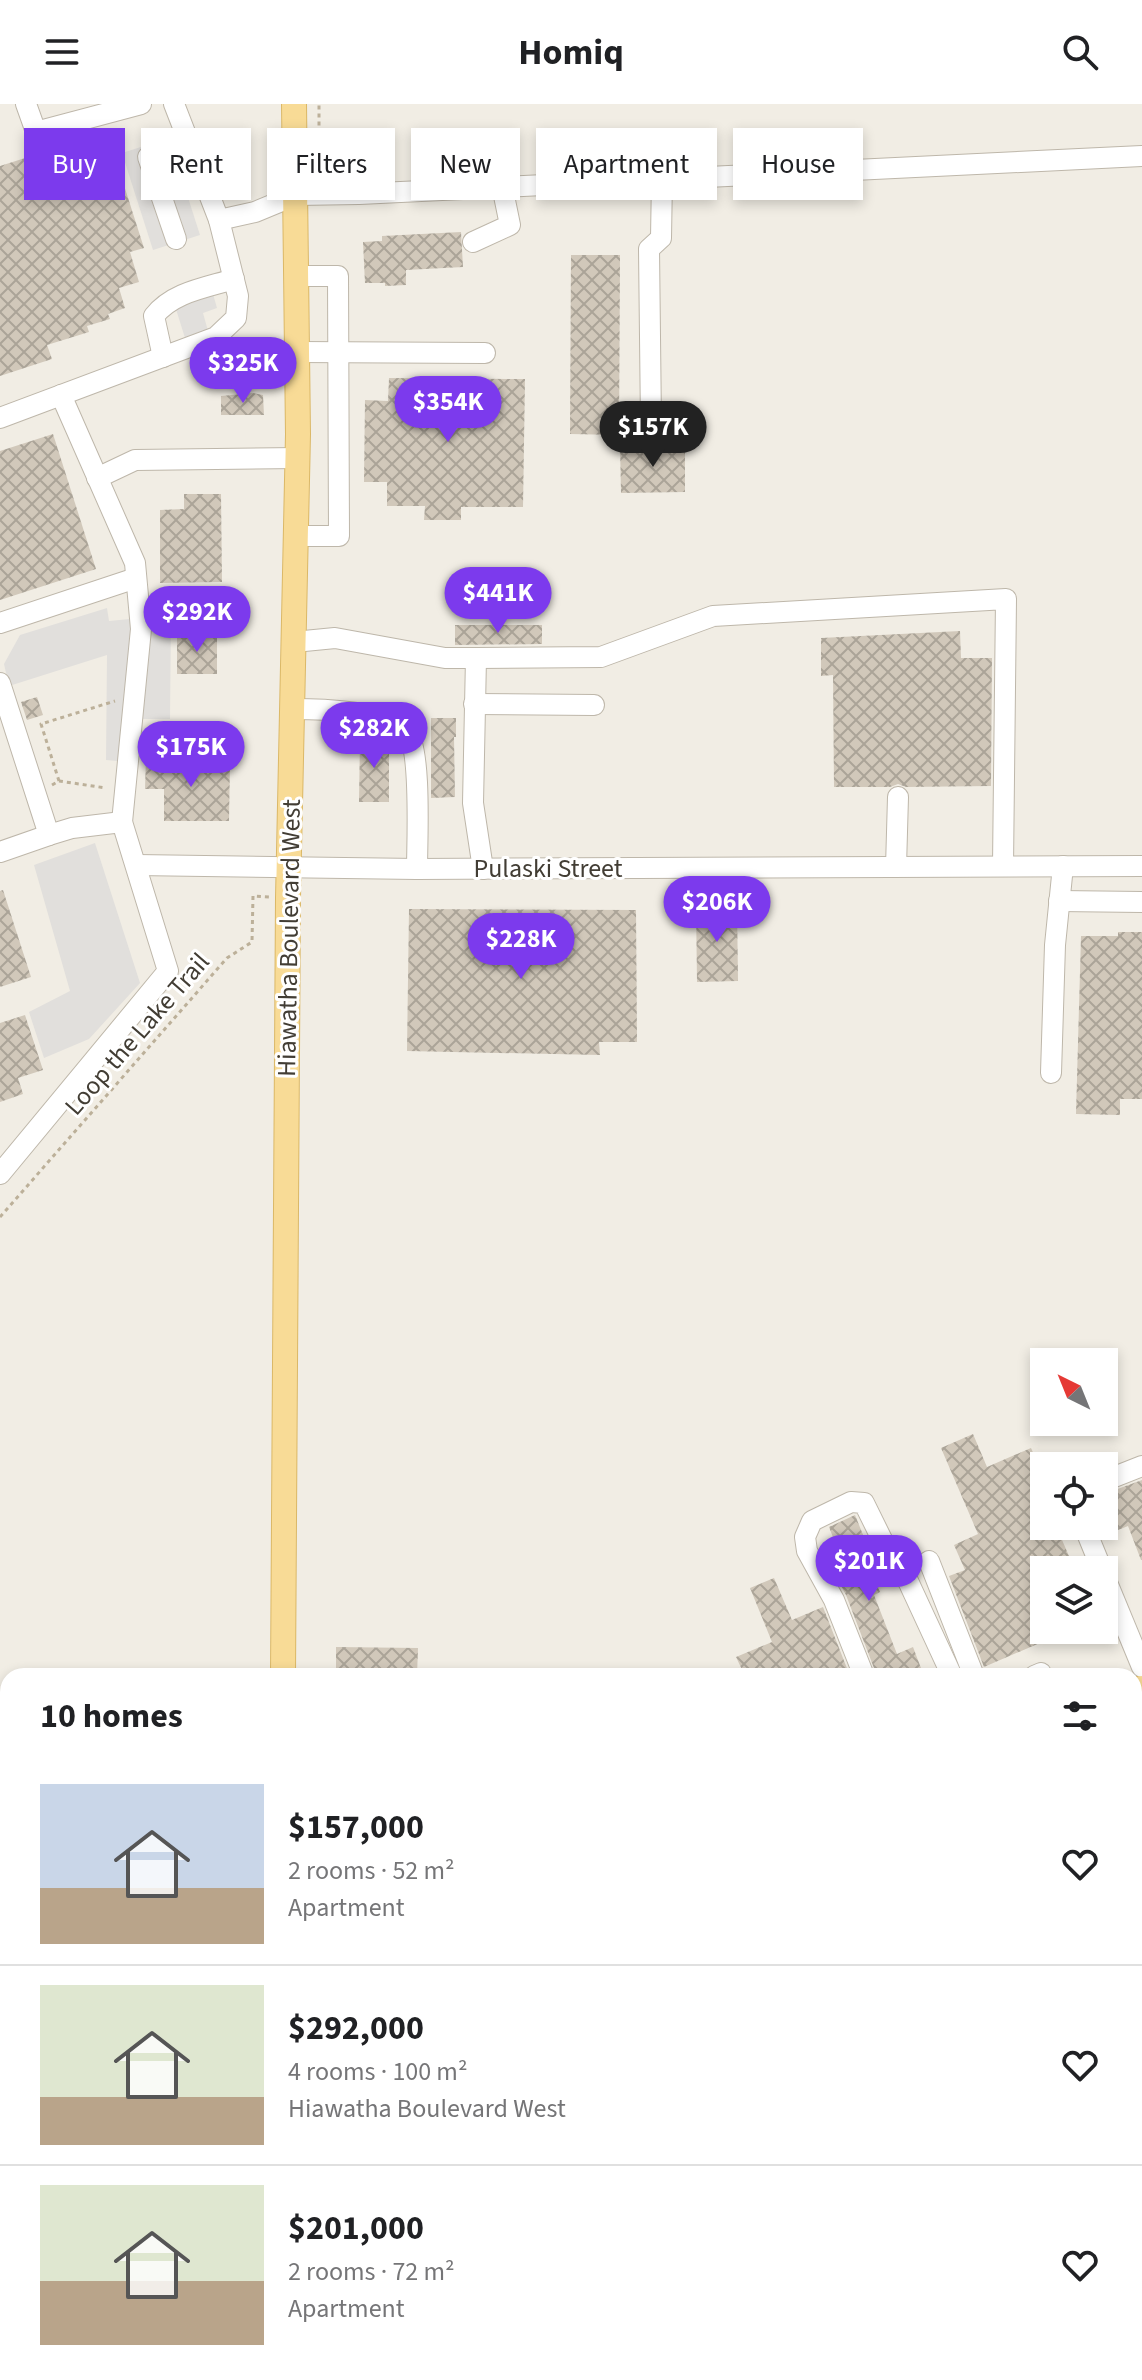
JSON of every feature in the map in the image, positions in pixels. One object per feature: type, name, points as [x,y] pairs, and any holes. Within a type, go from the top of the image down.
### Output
[{"type":"main road","name":"Hiawatha Boulevard West","points":[[294,104],[295,128]]},
{"type":"main road","name":"Hiawatha Boulevard West","points":[[283,1668],[288,898],[298,458],[296,200]]},
{"type":"street","points":[[26,104],[36,132],[141,104]]},
{"type":"street","points":[[174,104],[183,128]]},
{"type":"street","points":[[717,175],[1142,156]]},
{"type":"street","points":[[163,200],[176,239]]},
{"type":"street","points":[[0,418],[216,337],[236,318],[238,296],[211,200]]},
{"type":"street","points":[[219,220],[255,212],[284,200]]},
{"type":"street","points":[[473,242],[510,225],[505,200]]},
{"type":"street","points":[[651,424],[649,249],[661,238],[662,200]]},
{"type":"street","points":[[296,536],[339,536],[338,276],[297,276]]},
{"type":"street","points":[[163,357],[154,316],[164,303],[234,279]]},
{"type":"street","points":[[297,352],[485,353]]},
{"type":"street","points":[[0,1174],[168,971],[122,822],[141,629],[135,563],[61,395]]},
{"type":"street","points":[[97,478],[135,460],[298,458]]},
{"type":"street","points":[[0,623],[136,578]]},
{"type":"street","points":[[294,642],[335,638],[445,658],[601,657],[713,616],[1006,599],[1003,866]]},
{"type":"street","points":[[476,658],[473,803],[483,869]]},
{"type":"street","points":[[1,691],[49,835]]},
{"type":"street","points":[[474,704],[594,705]]},
{"type":"street","points":[[293,709],[335,709],[398,723],[409,733],[418,788],[417,869]]},
{"type":"street","points":[[896,867],[898,797]]},
{"type":"street","points":[[0,852],[72,828],[122,822]]},
{"type":"street","name":"Pulaski Street","points":[[136,865],[417,869],[1142,866]]},
{"type":"street","points":[[1051,1073],[1055,945],[1063,866]]},
{"type":"street","points":[[1059,901],[1142,902]]},
{"type":"street","points":[[1118,1475],[1142,1466]]},
{"type":"street","points":[[861,1668],[834,1600],[807,1551],[805,1537],[812,1521],[859,1501],[864,1503],[897,1570],[908,1581],[948,1668]]},
{"type":"street","points":[[929,1561],[971,1668]]},
{"type":"street","points":[[1118,1609],[1142,1667]]},
{"type":"path","points":[[59,781],[41,724],[134,696]]},
{"type":"path","name":"Loop the Lake Trail","points":[[0,1217],[227,958],[252,942],[253,896],[288,898]]},
{"type":"shaded area","points":[[141,147],[141,200],[189,200],[200,235],[153,250],[125,162],[125,152]]},
{"type":"shaded area","points":[[213,294],[217,308],[203,313],[208,331],[185,338],[175,306]]},
{"type":"shaded area","points":[[107,608],[109,621],[171,615],[170,719],[132,719],[128,762],[106,760],[107,655],[9,686],[4,664],[20,635]]},
{"type":"shaded area","points":[[95,843],[140,983],[89,1039],[44,1058],[29,1012],[70,991],[34,865]]},
{"type":"building","points":[[24,158],[24,200],[125,200],[125,188],[144,248],[130,252],[139,282],[119,288],[125,308],[108,314],[110,319],[87,326],[89,332],[47,345],[52,359],[0,376],[0,166]]},
{"type":"building","points":[[461,232],[463,267],[406,270],[406,285],[365,283],[363,242],[382,241],[382,236]]},
{"type":"building","points":[[571,255],[620,255],[619,435],[570,434]]},
{"type":"building","points":[[389,378],[525,379],[523,507],[461,507],[461,520],[424,520],[425,506],[387,506],[387,482],[364,482],[365,400],[388,401]]},
{"type":"building","points":[[263,395],[264,415],[221,415],[221,396]]},
{"type":"building","points":[[53,434],[96,569],[0,600],[0,451]]},
{"type":"building","points":[[620,445],[685,445],[685,492],[621,493]]},
{"type":"building","points":[[184,494],[221,494],[222,582],[160,583],[160,510],[184,509]]},
{"type":"building","points":[[455,625],[542,625],[542,644],[455,645]]},
{"type":"building","points":[[960,631],[961,658],[992,658],[991,786],[906,787],[898,784],[890,787],[834,787],[833,675],[821,676],[821,638]]},
{"type":"building","points":[[177,634],[217,634],[217,674],[177,674]]},
{"type":"building","points":[[37,697],[43,715],[27,720],[21,702]]},
{"type":"building","points":[[431,718],[456,718],[455,797],[431,798]]},
{"type":"building","points":[[360,737],[389,737],[389,802],[359,802]]},
{"type":"building","points":[[146,757],[166,757],[166,763],[230,763],[229,821],[164,821],[164,789],[145,789]]},
{"type":"building","points":[[3,890],[31,977],[0,987],[0,891]]},
{"type":"building","points":[[737,905],[738,981],[697,982],[696,906]]},
{"type":"building","points":[[409,909],[636,910],[637,1042],[599,1042],[600,1055],[407,1051]]},
{"type":"building","points":[[1118,932],[1142,932],[1142,1099],[1120,1099],[1120,1115],[1076,1114],[1081,936],[1118,936]]},
{"type":"building","points":[[25,1015],[43,1070],[18,1078],[23,1094],[0,1102],[0,1023]]},
{"type":"building","points":[[973,1434],[987,1467],[1031,1448],[1030,1540],[1062,1540],[1069,1556],[1030,1556],[1030,1644],[1037,1644],[984,1667],[949,1576],[965,1570],[954,1545],[978,1534],[941,1448]]},
{"type":"building","points":[[1142,1480],[1142,1560],[1128,1526],[1118,1530],[1118,1489]]},
{"type":"building","points":[[855,1515],[872,1557],[867,1559],[880,1592],[874,1595],[897,1654],[913,1647],[921,1668],[874,1668],[846,1595],[834,1573],[845,1568],[829,1527]]},
{"type":"building","points":[[774,1578],[792,1620],[823,1607],[847,1668],[741,1668],[736,1657],[772,1642],[750,1588]]},
{"type":"building","points":[[336,1647],[418,1648],[417,1668],[336,1668]]}]
